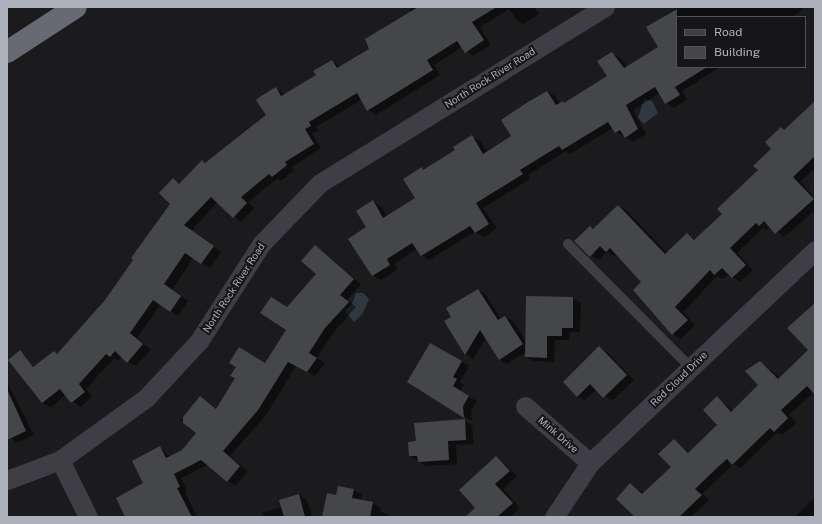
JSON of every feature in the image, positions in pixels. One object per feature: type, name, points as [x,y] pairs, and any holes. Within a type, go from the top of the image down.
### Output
[{"type":"highway","points":[[7,52],[76,7]]},
{"type":"street","name":"North Rock River Road","points":[[7,480],[60,460],[146,398],[199,341],[262,243],[320,183],[605,7]]},
{"type":"street","name":"Red Cloud Drive","points":[[554,517],[590,463],[815,250]]},
{"type":"street","name":"Mink Drive","points":[[525,406],[590,463]]},
{"type":"street","points":[[60,460],[88,517]]},
{"type":"lane","points":[[568,244],[691,368]]},
{"type":"shaded area","points":[[644,99],[652,101],[658,113],[644,124],[638,118]]},
{"type":"shaded area","points":[[356,293],[363,293],[369,299],[363,313],[354,322],[345,311],[352,304]]},
{"type":"building","points":[[418,7],[497,7],[472,22],[484,40],[465,53],[457,41],[427,60],[433,70],[367,111],[357,93],[309,122],[311,126],[305,129],[314,144],[285,162],[287,165],[272,177],[269,174],[241,197],[247,203],[233,218],[211,197],[184,225],[214,246],[201,264],[185,253],[164,284],[181,296],[170,312],[153,300],[130,333],[143,344],[127,363],[115,351],[110,357],[106,354],[79,384],[85,392],[71,403],[60,389],[42,403],[8,360],[20,350],[33,367],[54,351],[57,354],[105,300],[133,260],[131,258],[170,204],[159,193],[173,178],[179,184],[202,160],[205,163],[266,115],[256,100],[261,96],[276,87],[281,96],[316,75],[313,71],[332,60],[337,68],[369,49],[365,39]]},
{"type":"building","points":[[677,9],[676,68],[705,68],[675,87],[680,95],[665,104],[655,87],[626,105],[638,129],[625,138],[620,130],[615,133],[608,122],[562,150],[559,146],[520,170],[523,174],[476,203],[489,224],[475,233],[470,226],[421,256],[412,243],[387,259],[390,265],[372,276],[348,239],[366,227],[356,211],[373,200],[383,218],[415,198],[403,179],[422,167],[423,170],[455,150],[453,147],[472,135],[483,154],[511,136],[501,120],[528,102],[547,91],[556,105],[563,101],[564,103],[607,76],[597,61],[612,52],[624,68],[658,47],[646,27]]},
{"type":"building","points":[[815,101],[815,156],[793,177],[814,199],[775,234],[764,221],[759,226],[756,223],[730,248],[746,265],[732,278],[722,268],[714,275],[710,270],[675,307],[688,320],[672,335],[633,290],[641,282],[610,248],[606,252],[600,246],[590,257],[574,241],[590,226],[593,229],[618,205],[665,254],[687,233],[694,240],[722,214],[717,209],[758,170],[753,166],[771,149],[765,142],[781,127],[784,130]]},
{"type":"building","points":[[315,245],[354,279],[340,295],[349,302],[325,328],[309,353],[317,358],[307,372],[288,362],[258,410],[223,451],[240,466],[227,482],[201,460],[174,474],[180,487],[177,488],[192,517],[125,517],[116,498],[143,483],[132,461],[160,446],[166,458],[182,450],[196,433],[183,423],[183,417],[200,396],[216,409],[235,378],[230,376],[236,367],[229,363],[239,347],[265,363],[286,330],[260,313],[271,297],[287,307],[316,274],[301,261]]},
{"type":"building","points":[[478,289],[498,320],[505,316],[523,344],[499,360],[480,330],[465,355],[444,321],[451,317],[446,308]]},
{"type":"building","points":[[526,296],[573,297],[573,328],[562,328],[562,336],[547,336],[547,358],[525,357]]},
{"type":"building","points":[[815,303],[815,395],[807,386],[781,410],[788,418],[774,432],[770,428],[732,465],[727,459],[719,466],[695,489],[702,495],[679,517],[635,517],[616,499],[630,483],[642,494],[671,467],[658,454],[674,439],[688,453],[717,425],[703,410],[717,396],[731,412],[758,385],[745,371],[760,361],[778,379],[808,350],[787,328]]},
{"type":"building","points":[[430,343],[462,361],[453,377],[457,379],[453,386],[469,396],[463,406],[464,418],[407,382]]},
{"type":"building","points":[[599,346],[627,375],[603,398],[590,384],[577,397],[563,382]]},
{"type":"building","points":[[7,389],[26,431],[7,440]]},
{"type":"building","points":[[465,419],[466,440],[448,441],[449,460],[418,462],[417,456],[409,456],[408,442],[416,441],[414,423]]},
{"type":"building","points":[[496,456],[510,471],[495,484],[513,503],[497,517],[465,517],[475,508],[459,490]]},
{"type":"building","points":[[338,486],[354,489],[352,498],[373,502],[370,517],[322,517],[327,493],[336,495]]},
{"type":"building","points":[[299,494],[305,517],[284,517],[279,500]]}]
